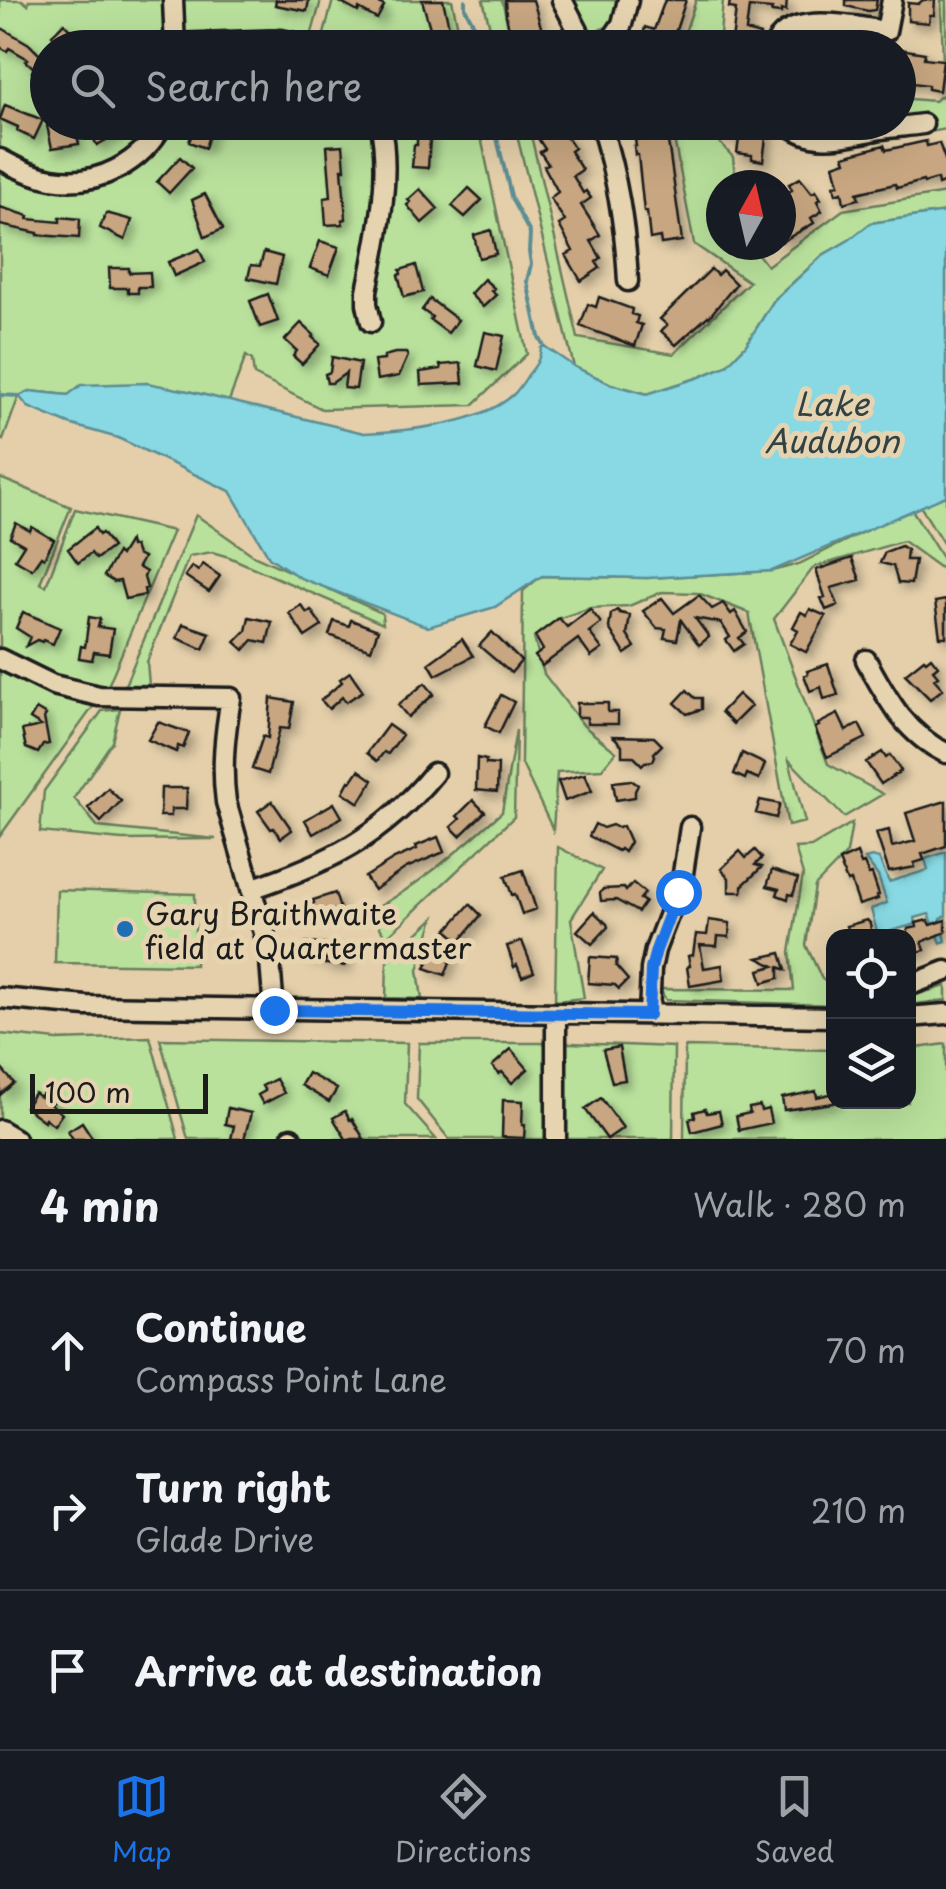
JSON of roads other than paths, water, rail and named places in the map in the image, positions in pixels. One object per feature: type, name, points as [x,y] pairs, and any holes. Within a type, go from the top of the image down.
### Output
[{"type":"street","points":[[173,0],[174,30]]},
{"type":"street","points":[[562,0],[578,30]]},
{"type":"street","points":[[618,30],[628,0]]},
{"type":"street","points":[[886,30],[892,0]]},
{"type":"street","points":[[789,30],[812,22],[878,30]]},
{"type":"street","points":[[916,125],[923,124]]},
{"type":"street","points":[[0,159],[51,180],[87,180],[133,160],[152,140]]},
{"type":"street","points":[[370,322],[367,290],[378,239],[382,140]]},
{"type":"street","points":[[605,140],[621,200],[628,281]]},
{"type":"street","points":[[0,659],[53,685],[99,696],[231,698],[223,758],[226,802],[269,950],[274,1010]]},
{"type":"street","points":[[866,660],[909,728],[946,752]]},
{"type":"street","points":[[251,889],[300,873],[356,844],[402,808],[434,774]]},
{"type":"street","points":[[649,1015],[651,969],[682,880],[690,827]]},
{"type":"street","points":[[916,983],[946,970]]},
{"type":"street","points":[[0,998],[86,1006],[826,1017]]},
{"type":"street","points":[[556,1014],[556,1139]]},
{"type":"street","points":[[916,1016],[946,1014]]},
{"type":"street","points":[[0,1130],[15,1139]]},
{"type":"water","name":"Lake Audubon","points":[[946,212],[946,496],[772,571],[647,578],[542,576],[495,607],[428,627],[300,578],[269,557],[230,491],[118,438],[28,407],[19,396],[30,391],[68,395],[81,385],[147,383],[364,433],[401,430],[464,419],[500,404],[520,387],[544,346],[611,384],[647,394],[726,366],[746,345],[774,300],[823,255],[871,223]]},
{"type":"water","points":[[946,852],[946,916],[941,919],[946,941],[941,943],[929,914],[915,918],[916,924],[876,929],[871,909],[887,903],[878,876],[865,859],[879,859],[889,882],[928,870],[925,859]]},
{"type":"waterway","points":[[465,0],[475,30]]},
{"type":"waterway","points":[[497,140],[512,200],[530,233],[527,281],[544,346]]},
{"type":"waterway","points":[[0,395],[19,396]]},
{"type":"place","name":"Gary Braithwaite field at Quartermaster","points":[[125,929]]}]
